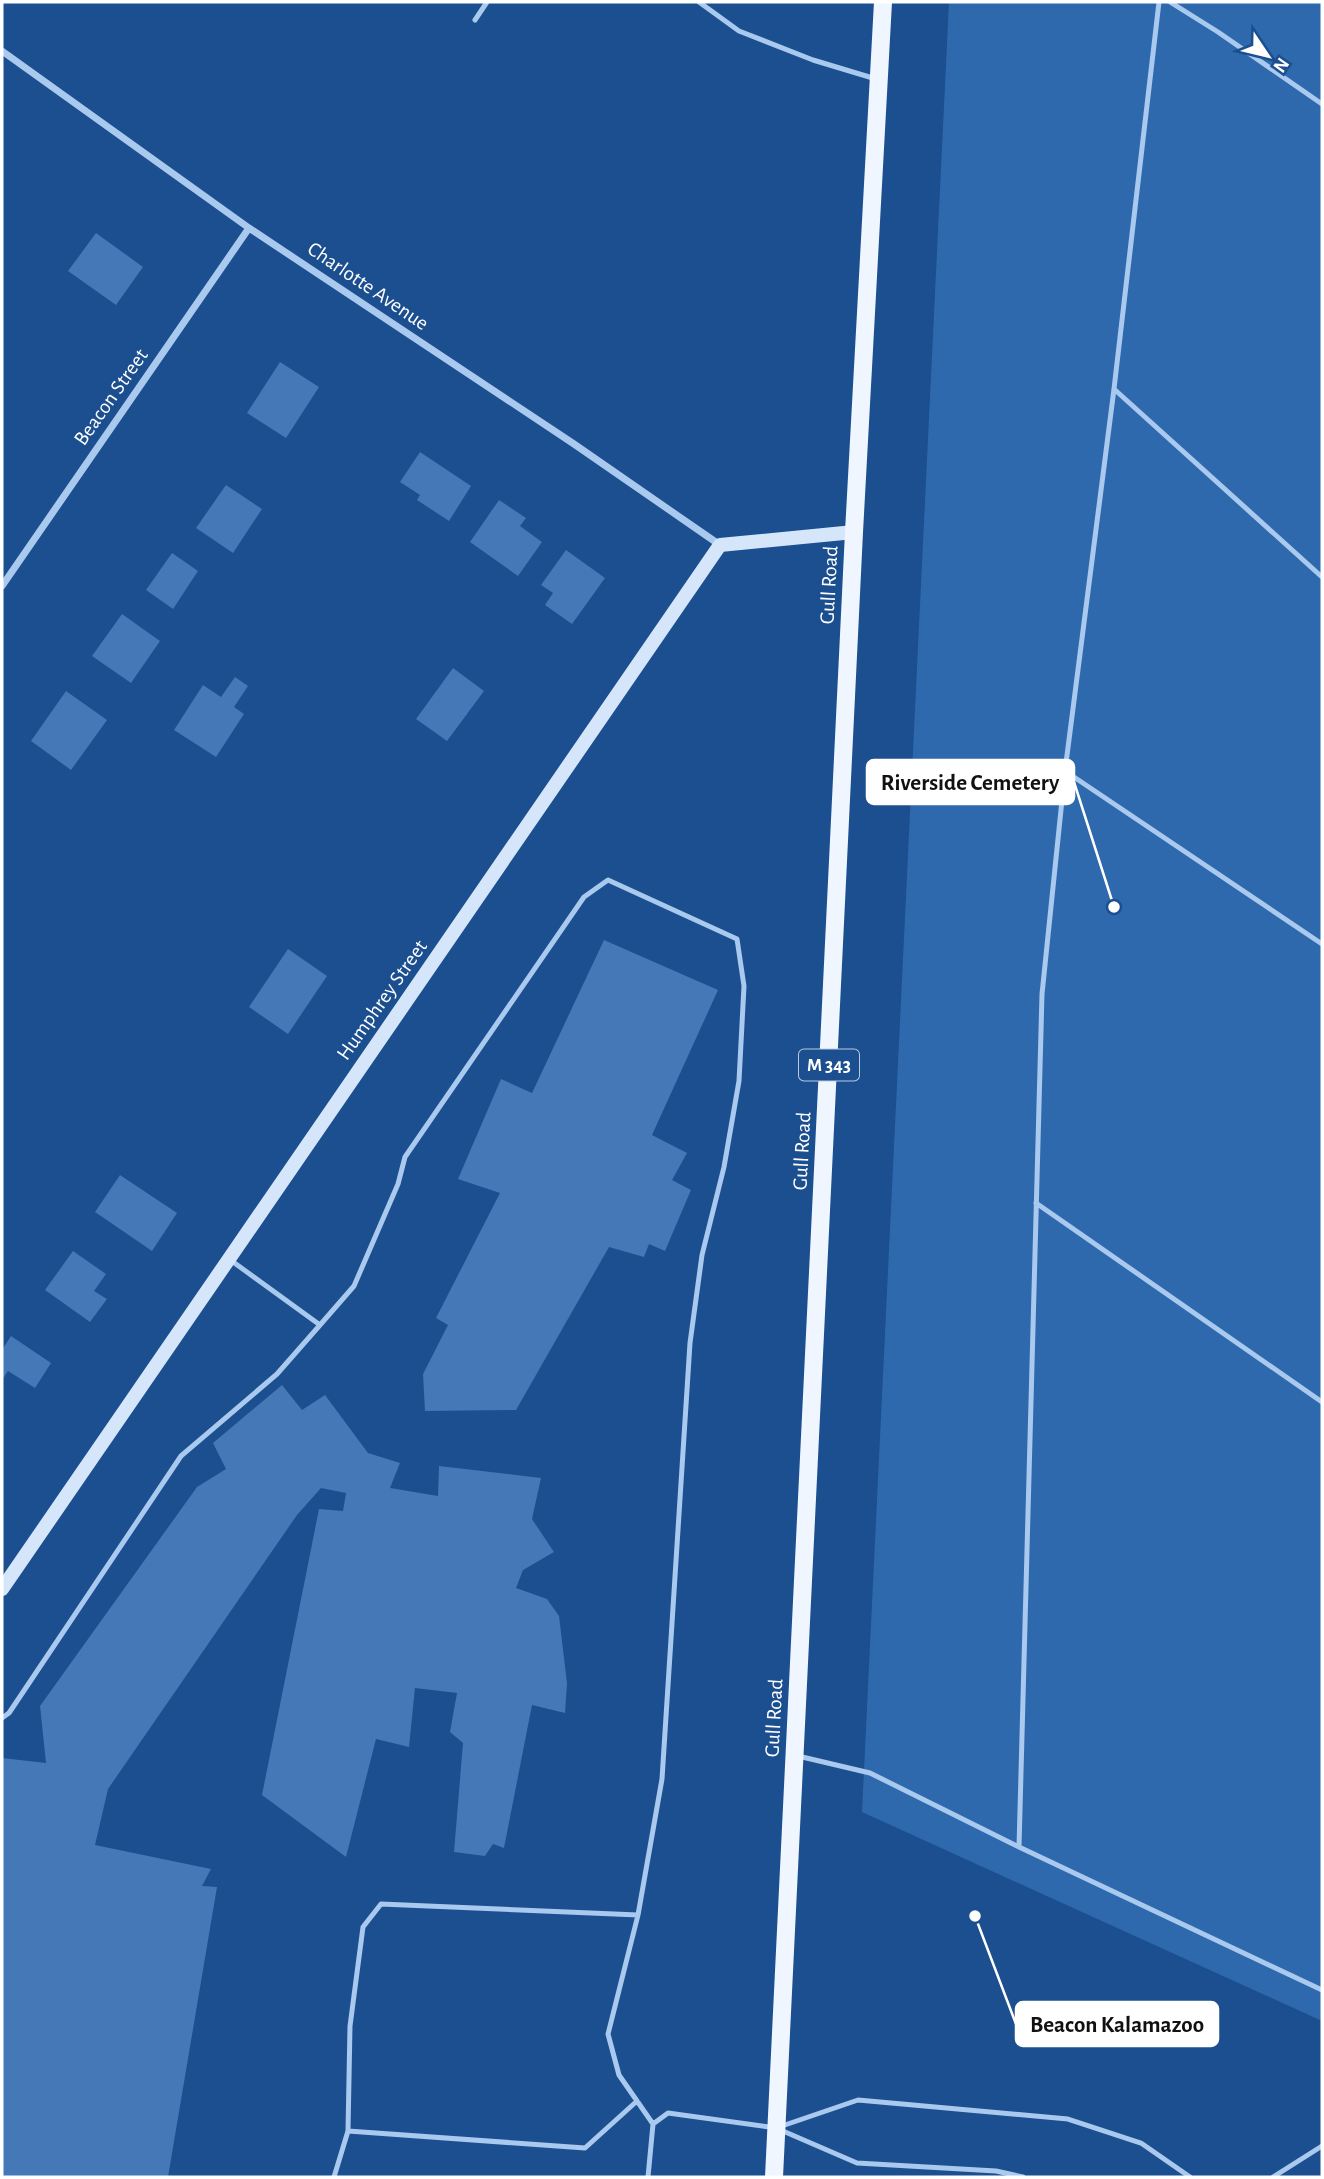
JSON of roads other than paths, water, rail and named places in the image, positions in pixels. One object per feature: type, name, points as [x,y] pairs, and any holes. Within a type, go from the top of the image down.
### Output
[{"type":"main road","name":"Gull Road","points":[[774,2177],[883,2]]},
{"type":"street","name":"Charlotte Avenue","points":[[2,51],[249,228],[574,444],[720,545]]},
{"type":"street","name":"Beacon Street","points":[[2,586],[249,228]]},
{"type":"street","points":[[720,545],[855,532]]},
{"type":"street","name":"Humphrey Street","points":[[4,1582],[720,545]]},
{"type":"lane","points":[[475,20],[487,2]]},
{"type":"lane","points":[[699,2],[739,31],[813,61],[879,80]]},
{"type":"lane","points":[[1019,1847],[1042,994],[1065,771],[1114,389],[1159,2]]},
{"type":"lane","points":[[1170,2],[1219,32],[1322,104]]},
{"type":"lane","points":[[1114,389],[1322,577]]},
{"type":"lane","points":[[1065,771],[1322,944]]},
{"type":"lane","points":[[2,1718],[9,1713],[181,1457],[277,1374],[354,1286],[398,1184],[405,1157],[584,897],[608,880],[737,939],[744,986],[739,1081],[724,1167],[702,1255],[690,1343],[662,1779],[638,1915],[608,2034],[620,2075],[653,2124],[648,2177]]},
{"type":"lane","points":[[1036,1203],[1322,1402]]},
{"type":"lane","points":[[229,1259],[320,1325]]},
{"type":"lane","points":[[795,1755],[870,1773],[1019,1847],[1322,1990]]},
{"type":"lane","points":[[334,2177],[348,2131],[350,2026],[363,1927],[381,1904],[638,1915]]},
{"type":"lane","points":[[776,2128],[858,2100],[1068,2119],[1141,2143],[1190,2177]]},
{"type":"lane","points":[[348,2131],[584,2148],[636,2101]]},
{"type":"lane","points":[[653,2124],[668,2113],[776,2128],[857,2163],[996,2171],[1023,2177]]},
{"type":"lane","points":[[1273,2177],[1322,2146]]},
{"type":"place","name":"Riverside Cemetery","points":[[1114,907]]},
{"type":"place","name":"Beacon Kalamazoo","points":[[975,1916]]}]
